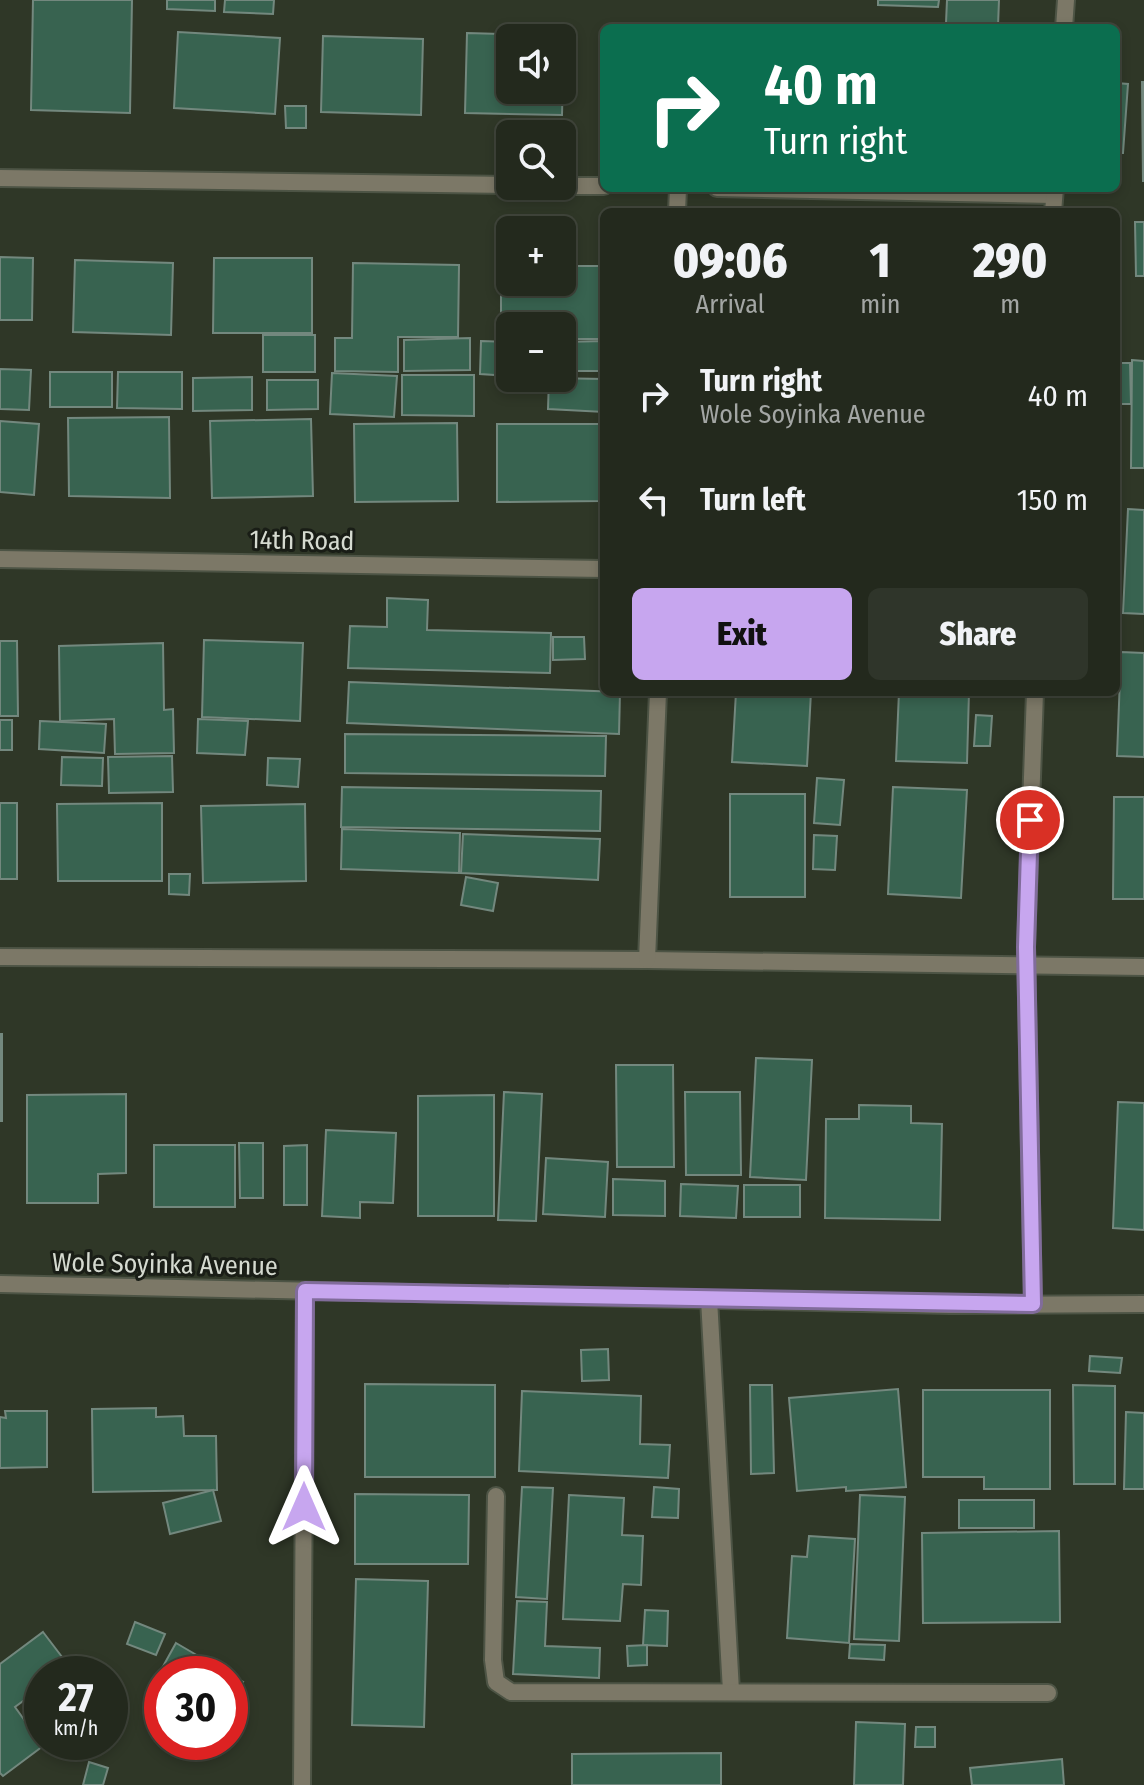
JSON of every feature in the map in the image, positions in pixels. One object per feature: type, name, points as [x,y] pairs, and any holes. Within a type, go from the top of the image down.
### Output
[{"type":"street","points":[[1064,24],[1066,0]]},
{"type":"street","points":[[0,178],[496,185]]},
{"type":"street","points":[[576,186],[600,186]]},
{"type":"street","points":[[852,192],[1054,198]]},
{"type":"street","name":"14th Road","points":[[0,559],[600,569]]},
{"type":"street","points":[[647,960],[658,696]]},
{"type":"street","points":[[1033,1304],[1026,966],[1035,696]]},
{"type":"street","points":[[0,957],[647,960],[1144,967]]},
{"type":"street","name":"Wole Soyinka Avenue","points":[[0,1284],[709,1299],[1144,1304]]},
{"type":"street","points":[[302,1785],[305,1291]]},
{"type":"street","points":[[709,1299],[731,1691]]},
{"type":"street","points":[[496,1496],[493,1660],[496,1682],[511,1692],[1048,1693]]},
{"type":"building","points":[[33,0],[132,0],[130,113],[31,110]]},
{"type":"building","points":[[167,0],[215,0],[215,11],[167,9]]},
{"type":"building","points":[[225,0],[274,0],[273,14],[224,12]]},
{"type":"building","points":[[878,0],[939,0],[938,7],[878,5]]},
{"type":"building","points":[[947,0],[999,0],[998,24],[946,23]]},
{"type":"building","points":[[178,32],[280,38],[275,114],[174,108]]},
{"type":"building","points":[[467,33],[496,34],[496,104],[562,104],[562,115],[465,113]]},
{"type":"building","points":[[323,36],[423,39],[421,115],[321,112]]},
{"type":"building","points":[[1144,82],[1144,181],[1143,181]]},
{"type":"building","points":[[1120,83],[1128,84],[1123,153],[1120,153]]},
{"type":"building","points":[[285,106],[306,106],[306,128],[286,128]]},
{"type":"building","points":[[1135,222],[1144,222],[1144,276],[1136,276]]},
{"type":"building","points":[[0,257],[33,258],[32,320],[0,320]]},
{"type":"building","points":[[214,258],[312,258],[312,333],[213,333]]},
{"type":"building","points":[[75,260],[173,263],[171,335],[73,332]]},
{"type":"building","points":[[353,263],[459,265],[458,337],[398,337],[398,372],[335,371],[335,338],[352,338]]},
{"type":"building","points":[[576,266],[600,266],[600,339],[576,339],[576,312],[501,312],[501,296],[576,296]]},
{"type":"building","points":[[263,335],[315,335],[315,372],[263,372]]},
{"type":"building","points":[[470,338],[470,370],[404,371],[404,340]]},
{"type":"building","points":[[481,341],[496,342],[496,375],[480,374]]},
{"type":"building","points":[[600,341],[600,371],[576,371],[576,342]]},
{"type":"building","points":[[1132,360],[1144,361],[1144,468],[1131,468]]},
{"type":"building","points":[[1120,363],[1130,363],[1131,404],[1120,404]]},
{"type":"building","points":[[0,369],[31,370],[29,410],[0,409]]},
{"type":"building","points":[[50,372],[112,372],[112,407],[50,407]]},
{"type":"building","points":[[118,372],[182,372],[182,409],[117,408]]},
{"type":"building","points":[[332,373],[397,376],[394,417],[330,414]]},
{"type":"building","points":[[402,375],[474,375],[474,416],[402,415]]},
{"type":"building","points":[[252,377],[252,410],[193,411],[193,378]]},
{"type":"building","points":[[576,378],[600,379],[600,412],[548,409],[549,392],[576,392]]},
{"type":"building","points":[[267,380],[318,380],[318,409],[267,410]]},
{"type":"building","points":[[169,417],[170,498],[69,496],[68,418]]},
{"type":"building","points":[[311,419],[313,496],[212,498],[210,421]]},
{"type":"building","points":[[0,421],[39,424],[34,495],[0,492]]},
{"type":"building","points":[[457,423],[458,501],[355,502],[354,424]]},
{"type":"building","points":[[497,424],[600,424],[600,501],[497,502]]},
{"type":"building","points":[[1128,509],[1144,510],[1144,614],[1123,613]]},
{"type":"building","points":[[387,598],[428,600],[427,630],[551,633],[550,673],[348,668],[350,626],[387,627]]},
{"type":"building","points":[[553,637],[584,637],[585,659],[553,660]]},
{"type":"building","points":[[204,640],[303,643],[300,721],[202,717]]},
{"type":"building","points":[[0,641],[17,641],[18,716],[0,716]]},
{"type":"building","points":[[163,643],[164,710],[173,709],[174,753],[115,754],[114,719],[60,721],[59,646]]},
{"type":"building","points":[[1121,652],[1144,653],[1144,757],[1117,756]]},
{"type":"building","points":[[349,682],[600,691],[600,696],[620,696],[619,734],[347,723]]},
{"type":"building","points":[[736,696],[811,696],[807,766],[732,762]]},
{"type":"building","points":[[899,696],[969,696],[967,763],[896,761]]},
{"type":"building","points":[[976,715],[992,716],[990,746],[974,746]]},
{"type":"building","points":[[198,719],[248,721],[245,755],[197,753]]},
{"type":"building","points":[[0,720],[12,720],[12,750],[0,750]]},
{"type":"building","points":[[40,721],[106,724],[104,753],[39,749]]},
{"type":"building","points":[[345,734],[606,736],[605,776],[345,773]]},
{"type":"building","points":[[172,756],[173,792],[109,793],[108,757]]},
{"type":"building","points":[[62,757],[103,758],[102,786],[61,785]]},
{"type":"building","points":[[268,758],[300,759],[298,787],[267,785]]},
{"type":"building","points":[[817,778],[844,780],[840,825],[814,823]]},
{"type":"building","points":[[342,787],[601,791],[600,831],[341,827]]},
{"type":"building","points":[[893,787],[967,790],[961,898],[888,894]]},
{"type":"building","points":[[730,794],[805,794],[805,897],[730,897]]},
{"type":"building","points":[[1114,797],[1144,797],[1144,899],[1113,899]]},
{"type":"building","points":[[0,803],[17,803],[17,879],[0,879]]},
{"type":"building","points":[[162,803],[162,881],[58,881],[57,804]]},
{"type":"building","points":[[305,804],[306,881],[203,883],[201,806]]},
{"type":"building","points":[[342,829],[460,833],[459,873],[341,869]]},
{"type":"building","points":[[463,834],[600,839],[598,880],[461,873]]},
{"type":"building","points":[[814,835],[837,836],[835,870],[813,869]]},
{"type":"building","points":[[169,874],[190,874],[189,895],[169,894]]},
{"type":"building","points":[[466,877],[498,883],[493,911],[461,905]]},
{"type":"building","points":[[2,1034],[2,1121],[0,1121]]},
{"type":"building","points":[[756,1058],[812,1060],[806,1180],[750,1177]]},
{"type":"building","points":[[616,1065],[673,1065],[674,1167],[617,1167]]},
{"type":"building","points":[[504,1092],[542,1094],[536,1221],[498,1220]]},
{"type":"building","points":[[685,1092],[740,1092],[741,1175],[686,1175]]},
{"type":"building","points":[[126,1094],[126,1173],[98,1174],[98,1203],[27,1203],[27,1095]]},
{"type":"building","points":[[494,1095],[494,1216],[418,1216],[418,1096]]},
{"type":"building","points":[[1118,1102],[1144,1103],[1144,1230],[1113,1228]]},
{"type":"building","points":[[859,1105],[911,1106],[911,1123],[942,1124],[940,1220],[825,1218],[826,1119],[859,1119]]},
{"type":"building","points":[[326,1130],[396,1133],[393,1203],[360,1202],[360,1218],[322,1216]]},
{"type":"building","points":[[239,1143],[263,1143],[263,1198],[240,1198]]},
{"type":"building","points":[[154,1145],[235,1145],[235,1207],[154,1207]]},
{"type":"building","points":[[307,1145],[307,1205],[284,1205],[284,1146]]},
{"type":"building","points":[[546,1158],[608,1162],[605,1217],[543,1214]]},
{"type":"building","points":[[613,1179],[665,1181],[665,1216],[613,1215]]},
{"type":"building","points":[[681,1184],[738,1186],[736,1218],[680,1216]]},
{"type":"building","points":[[744,1185],[800,1185],[800,1217],[744,1217]]},
{"type":"building","points":[[608,1349],[609,1380],[582,1381],[581,1350]]},
{"type":"building","points":[[1090,1356],[1122,1358],[1120,1373],[1089,1371]]},
{"type":"building","points":[[365,1384],[495,1385],[495,1477],[365,1477]]},
{"type":"building","points":[[750,1385],[772,1385],[774,1473],[751,1474]]},
{"type":"building","points":[[1073,1385],[1115,1386],[1115,1484],[1074,1484]]},
{"type":"building","points":[[898,1389],[906,1487],[797,1491],[789,1398]]},
{"type":"building","points":[[923,1390],[1050,1390],[1050,1489],[984,1489],[984,1477],[923,1477]]},
{"type":"building","points":[[522,1391],[641,1396],[640,1444],[670,1445],[668,1478],[519,1471]]},
{"type":"building","points":[[156,1408],[156,1417],[183,1416],[184,1436],[216,1436],[217,1490],[93,1492],[92,1409]]},
{"type":"building","points":[[5,1411],[47,1411],[47,1467],[0,1468],[0,1417],[6,1418]]},
{"type":"building","points":[[1126,1412],[1144,1413],[1144,1489],[1124,1489]]},
{"type":"building","points":[[522,1487],[553,1488],[547,1599],[516,1597]]},
{"type":"building","points":[[654,1487],[679,1489],[678,1518],[652,1517]]},
{"type":"building","points":[[213,1490],[221,1521],[170,1534],[163,1503]]},
{"type":"building","points":[[355,1494],[469,1495],[468,1564],[355,1564]]},
{"type":"building","points":[[569,1495],[624,1498],[622,1535],[643,1536],[641,1585],[623,1584],[620,1621],[563,1619]]},
{"type":"building","points":[[860,1495],[905,1497],[899,1641],[854,1639]]},
{"type":"building","points":[[959,1500],[1034,1500],[1034,1528],[959,1528]]},
{"type":"building","points":[[1059,1531],[1060,1622],[923,1623],[922,1533]]},
{"type":"building","points":[[809,1536],[855,1539],[849,1643],[787,1638],[792,1556],[807,1557]]},
{"type":"building","points":[[356,1579],[428,1581],[424,1727],[352,1725]]},
{"type":"building","points":[[517,1601],[547,1602],[545,1646],[600,1648],[599,1678],[513,1674]]},
{"type":"building","points":[[645,1610],[668,1611],[667,1646],[643,1645]]},
{"type":"building","points":[[135,1622],[165,1634],[156,1655],[127,1644]]},
{"type":"building","points":[[43,1632],[61,1656],[24,1656],[24,1700],[15,1707],[24,1720],[24,1760],[3,1776],[0,1773],[0,1664]]},
{"type":"building","points":[[176,1643],[198,1656],[169,1656]]},
{"type":"building","points":[[850,1644],[885,1645],[884,1660],[849,1658]]},
{"type":"building","points":[[647,1645],[647,1665],[628,1666],[627,1646]]},
{"type":"building","points":[[856,1722],[905,1724],[903,1785],[854,1785]]},
{"type":"building","points":[[916,1727],[935,1727],[935,1747],[915,1747]]},
{"type":"building","points":[[721,1753],[721,1785],[572,1785],[572,1754]]},
{"type":"building","points":[[1062,1759],[1064,1785],[972,1785],[970,1768]]},
{"type":"building","points":[[89,1762],[108,1768],[103,1785],[83,1785]]},
{"type":"route","points":[[304,1507],[305,1291],[950,1305],[1033,1304],[1026,947],[1030,820]]}]
